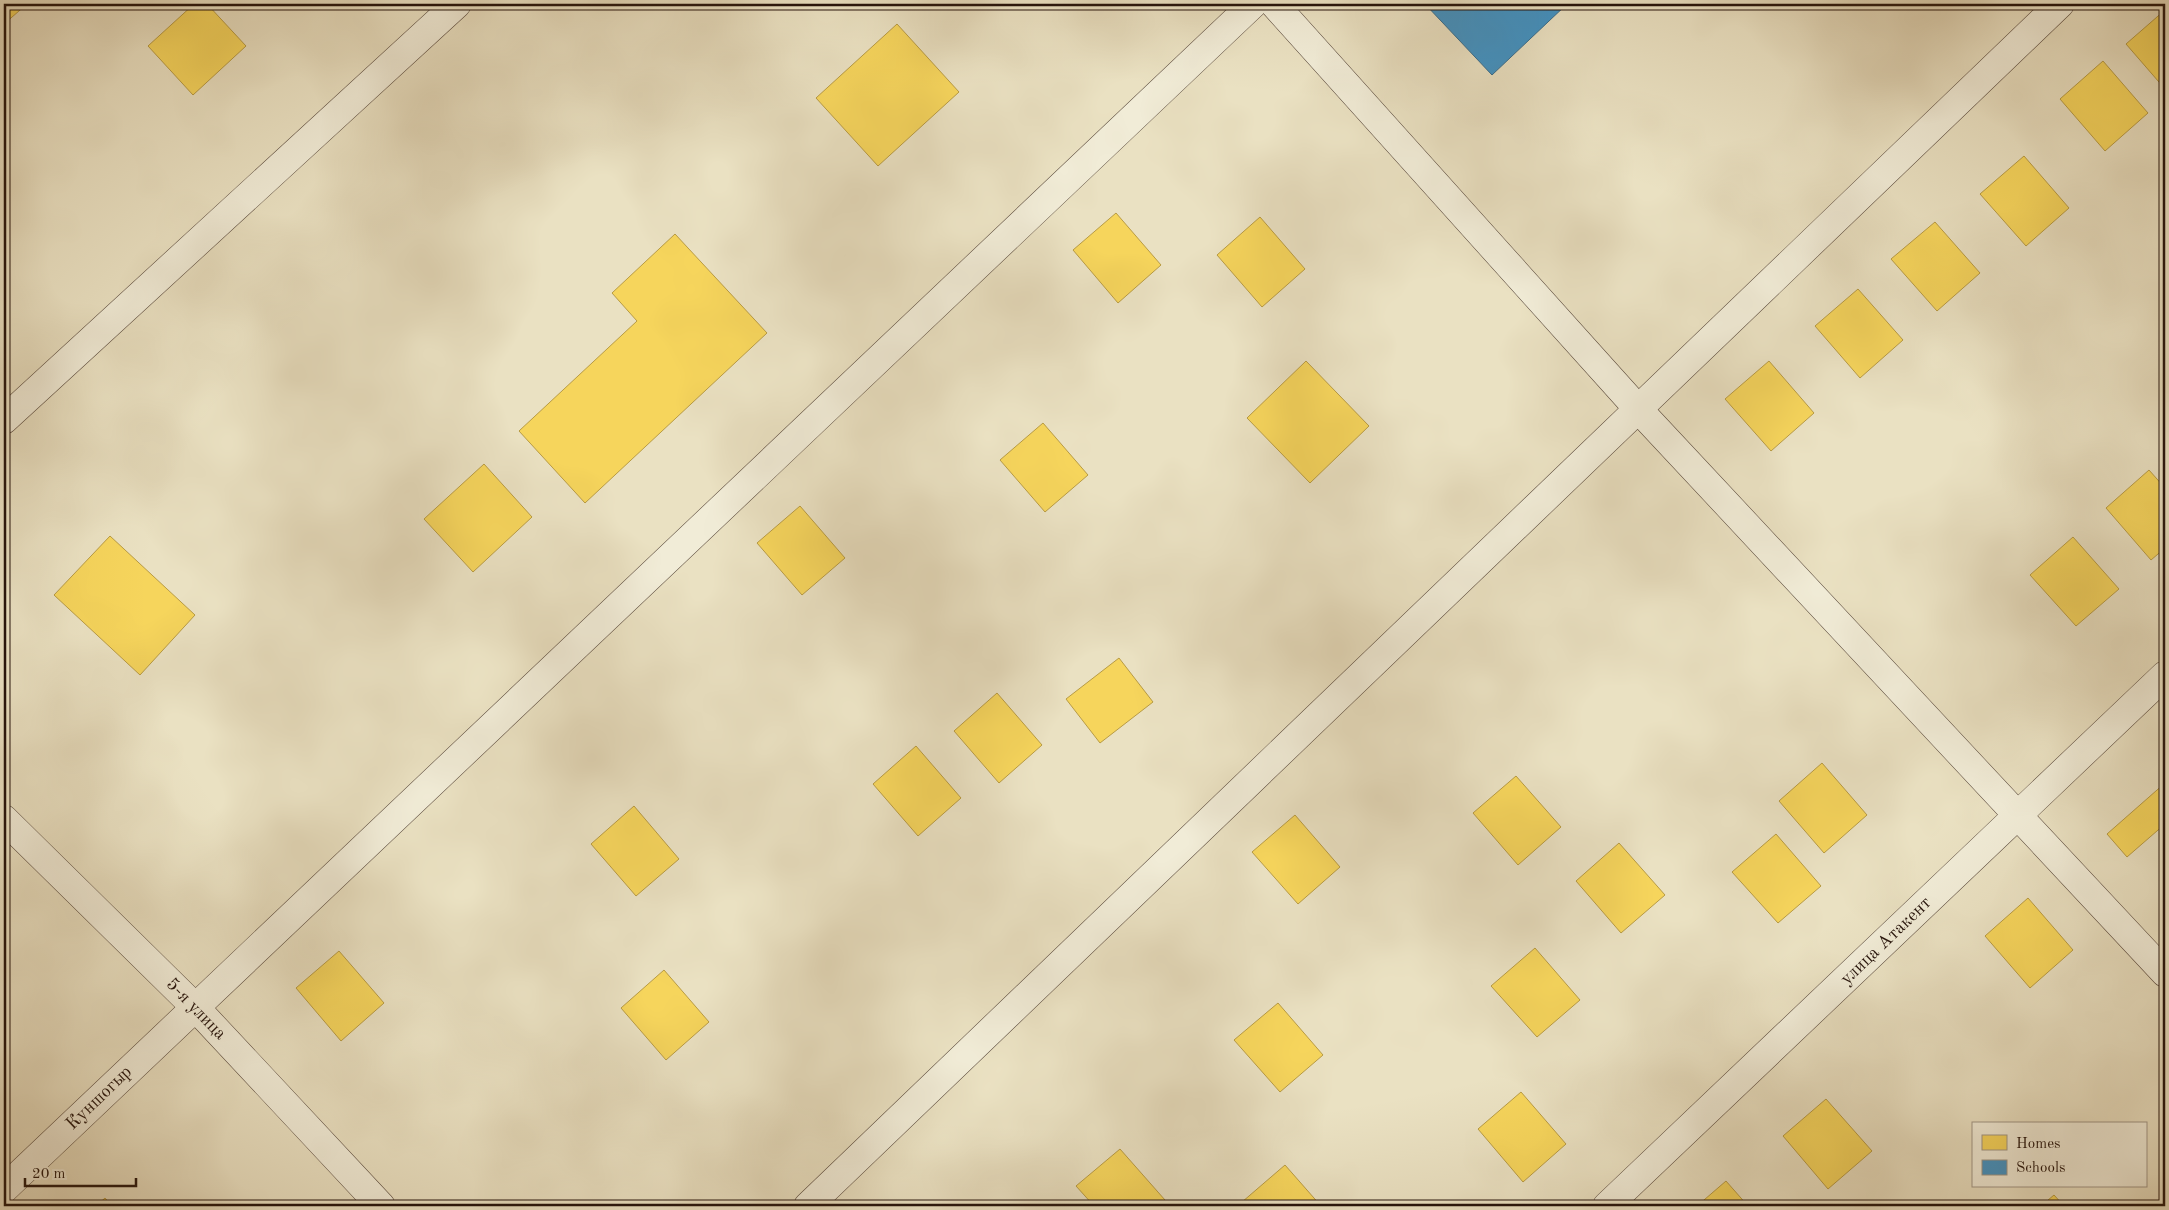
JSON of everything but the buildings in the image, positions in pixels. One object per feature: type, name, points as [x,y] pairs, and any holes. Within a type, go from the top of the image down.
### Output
[{"type":"street","points":[[4,420],[456,4]]},
{"type":"street","name":"Куншогыр","points":[[4,1189],[1253,4]]},
{"type":"street","points":[[1274,4],[1639,410],[2165,973]]},
{"type":"street","points":[[808,1206],[2060,4]]},
{"type":"street","name":"улица Атакент","points":[[1607,1206],[2165,675]]},
{"type":"street","name":"5-я улица","points":[[4,819],[195,1006],[381,1206]]}]
